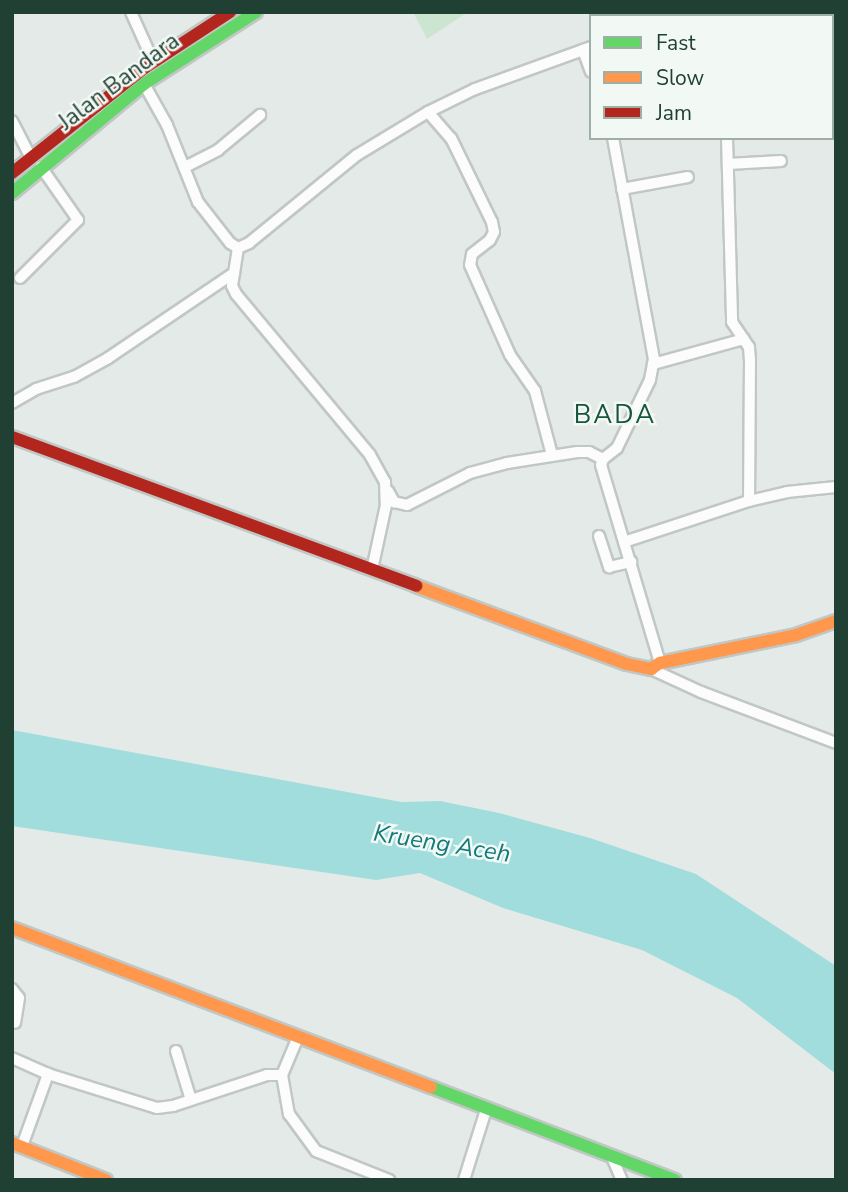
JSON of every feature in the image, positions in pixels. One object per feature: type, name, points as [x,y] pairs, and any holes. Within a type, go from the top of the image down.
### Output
[{"type":"main road","name":"Jalan Bandara","points":[[12,173],[153,61],[230,12]]},
{"type":"main road","name":"Jalan Bandara","points":[[12,192],[144,84],[256,12]]},
{"type":"main road","points":[[12,436],[606,658],[656,666],[796,635],[836,621]]},
{"type":"main road","points":[[12,928],[675,1180]]},
{"type":"main road","points":[[17,1144],[106,1180]]},
{"type":"street","points":[[131,12],[153,61]]},
{"type":"street","points":[[238,248],[249,243],[357,155],[428,111],[475,89],[587,48]]},
{"type":"street","points":[[144,84],[185,167],[198,202],[230,243],[238,248]]},
{"type":"street","points":[[428,111],[451,138],[492,222],[494,232],[490,240],[472,254],[470,265],[510,355],[536,391],[552,455]]},
{"type":"street","points":[[185,167],[218,150],[260,115]]},
{"type":"street","points":[[12,121],[31,158]]},
{"type":"street","points":[[617,140],[622,189],[653,365],[650,380],[617,448],[603,460],[601,466],[631,562],[656,666],[701,692],[836,743]]},
{"type":"street","points":[[727,140],[732,322],[736,332],[744,339],[750,360],[749,501]]},
{"type":"street","points":[[728,164],[780,161]]},
{"type":"street","points":[[20,278],[78,220],[41,167]]},
{"type":"street","points":[[622,189],[688,177]]},
{"type":"street","points":[[238,248],[232,286],[236,294],[370,455],[394,502],[407,505],[470,473],[552,455],[589,452],[603,460]]},
{"type":"street","points":[[12,403],[36,389],[74,377],[108,358],[234,272]]},
{"type":"street","points":[[653,365],[744,339]]},
{"type":"street","points":[[624,542],[749,501],[787,492],[836,487]]},
{"type":"street","points":[[372,570],[387,489]]},
{"type":"street","points":[[599,537],[610,567],[631,562]]},
{"type":"street","points":[[12,989],[19,998],[15,1023]]},
{"type":"street","points":[[298,1037],[282,1076],[289,1114],[316,1151],[388,1180]]},
{"type":"street","points":[[176,1051],[191,1100]]},
{"type":"street","points":[[12,1058],[48,1074],[157,1108],[191,1100],[267,1075],[282,1076]]},
{"type":"street","points":[[17,1144],[48,1074]]},
{"type":"street","points":[[464,1180],[486,1110]]},
{"type":"street","points":[[612,1157],[622,1180]]},
{"type":"green space","points":[[413,12],[468,12],[427,39]]},
{"type":"water","name":"Krueng Aceh","points":[[12,730],[401,802],[440,801],[499,813],[590,838],[696,874],[836,966],[836,1074],[737,998],[642,950],[503,908],[420,873],[376,880],[12,826]]},
{"type":"traffic: fast","points":[[12,193],[144,84],[256,12]]},
{"type":"traffic: fast","points":[[431,1087],[675,1180]]},
{"type":"traffic: slow","points":[[416,586],[627,664],[651,669],[660,663],[796,635],[836,621]]},
{"type":"traffic: slow","points":[[12,928],[431,1087]]},
{"type":"traffic: slow","points":[[12,1143],[106,1180]]},
{"type":"traffic: jam","points":[[12,173],[143,69],[230,12]]},
{"type":"traffic: jam","points":[[12,437],[416,586]]},
{"type":"district","name":"BADA","points":[[615,415]]}]
